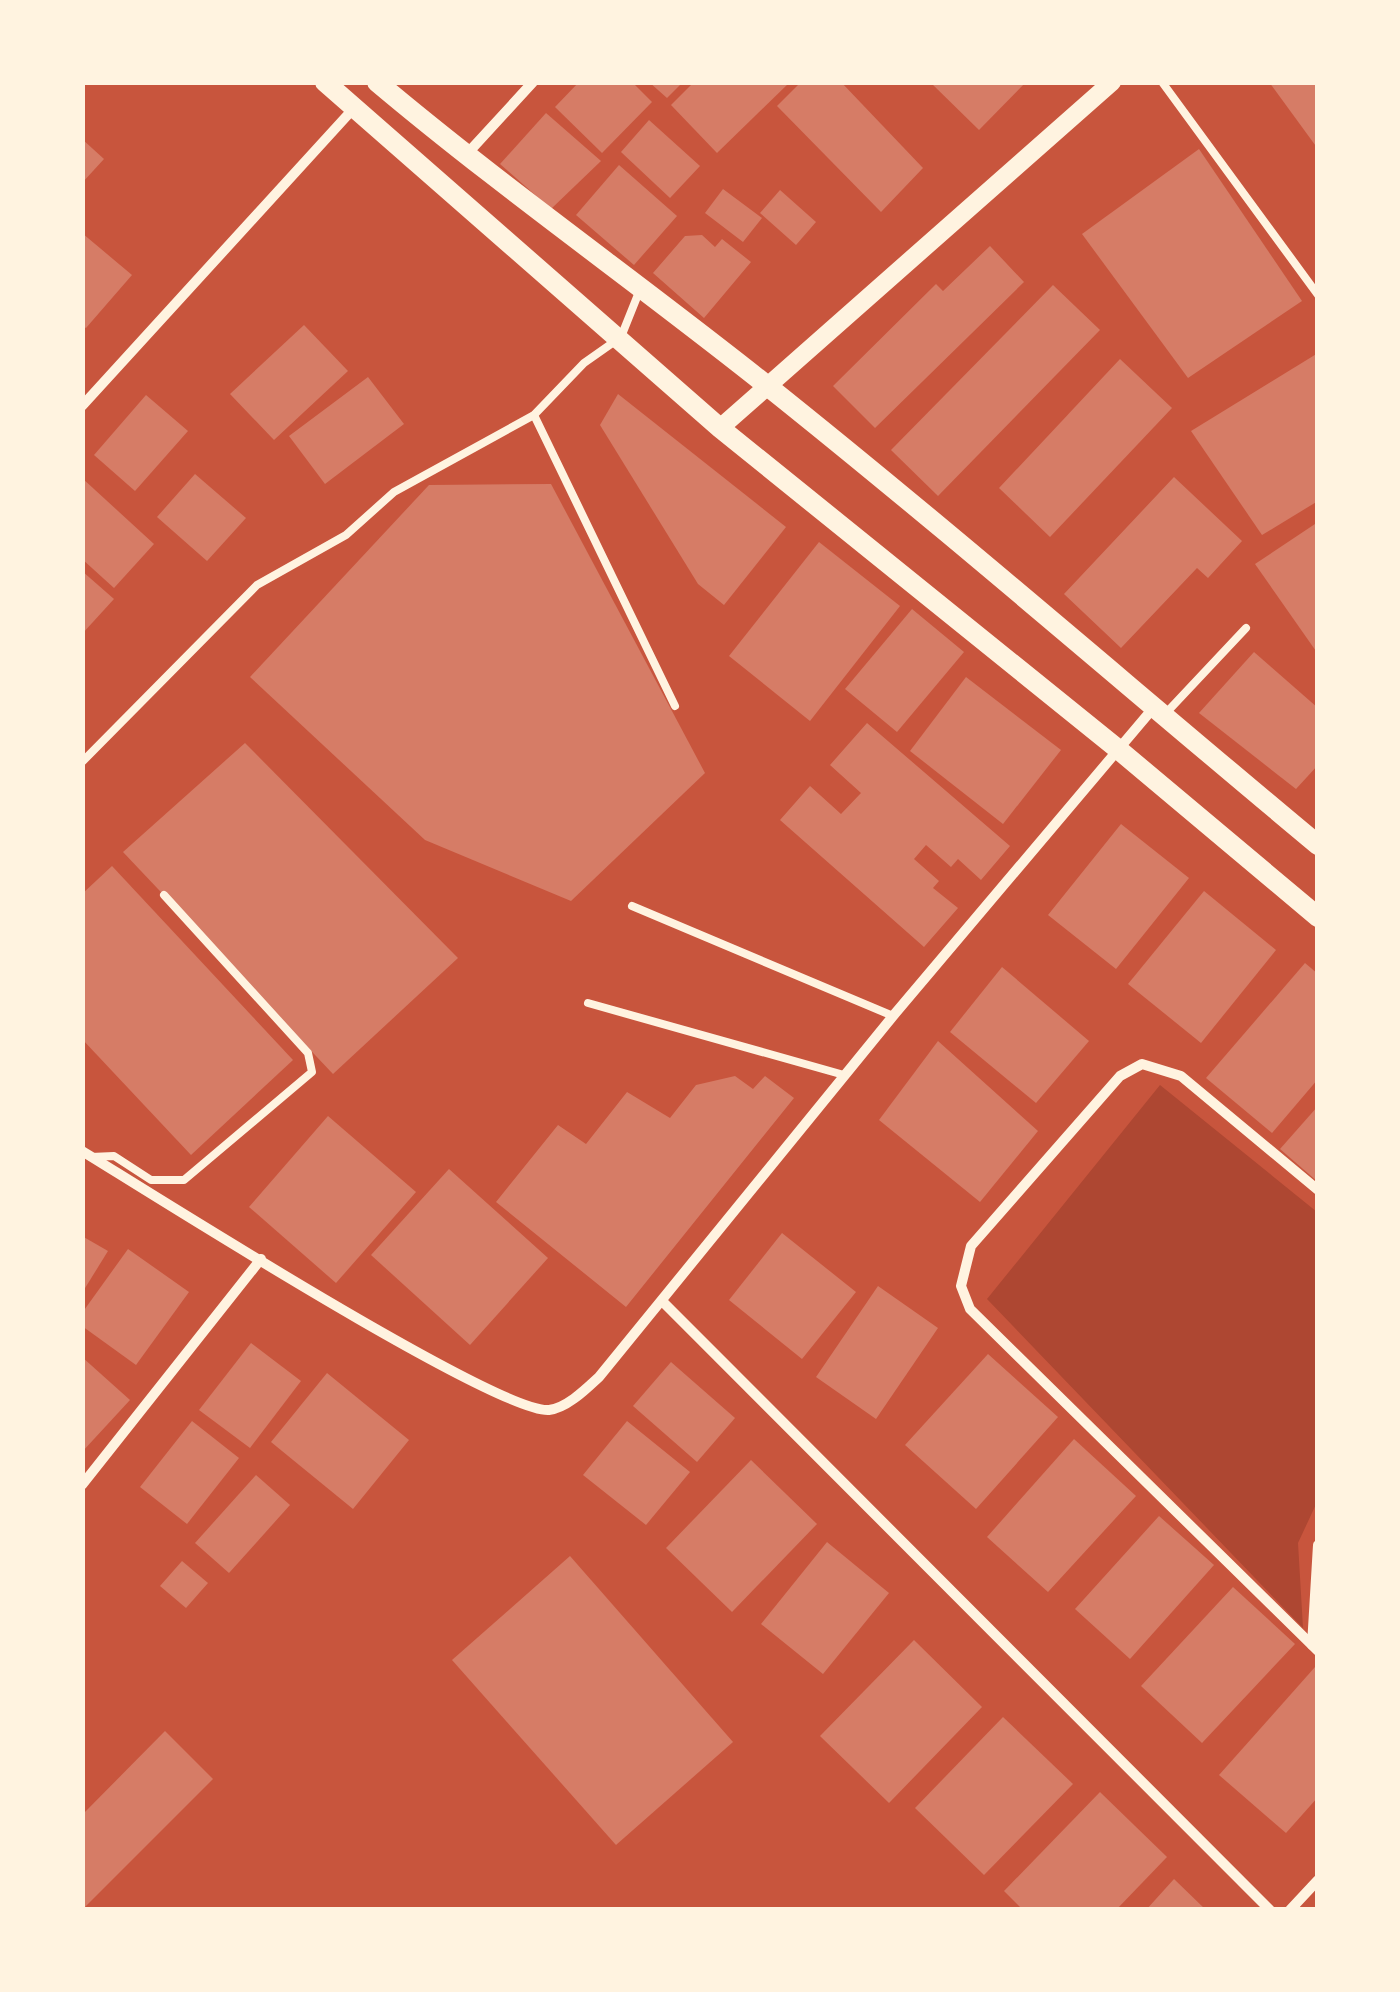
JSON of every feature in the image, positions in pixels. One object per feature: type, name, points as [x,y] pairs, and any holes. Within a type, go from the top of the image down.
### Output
[{"type":"main road","points":[[326,82],[720,428],[1119,750],[1318,917]]},
{"type":"main road","points":[[377,82],[465,156],[769,387],[1316,841]]},
{"type":"street","points":[[465,156],[533,82]]},
{"type":"street","points":[[720,428],[1112,82]]},
{"type":"street","points":[[82,406],[355,107]]},
{"type":"street","points":[[87,1154],[261,1260],[516,1404],[550,1410],[580,1395],[599,1377],[893,1016],[1119,750],[1160,710]]},
{"type":"street","points":[[1315,1648],[970,1309],[961,1286],[972,1246],[1120,1076],[1142,1064],[1180,1076],[1318,1190]]},
{"type":"street","points":[[82,1484],[261,1260]]},
{"type":"street","points":[[662,1301],[1270,1910]]},
{"type":"street","points":[[1315,1648],[1318,1546]]},
{"type":"street","points":[[1290,1910],[1318,1880]]},
{"type":"lane","points":[[1162,82],[1318,295]]},
{"type":"lane","points":[[82,762],[257,586],[346,535],[394,492],[534,415],[584,362],[621,338],[640,288]]},
{"type":"lane","points":[[534,415],[675,706]]},
{"type":"lane","points":[[1160,710],[1246,628]]},
{"type":"lane","points":[[87,1154],[114,1156],[151,1180],[184,1180],[312,1072],[308,1053],[164,894]]},
{"type":"lane","points":[[632,906],[893,1016]]},
{"type":"lane","points":[[588,1003],[844,1076]]},
{"type":"shaded area","points":[[1160,1085],[1317,1212],[1318,1500],[1298,1543],[1303,1628],[987,1299]]},
{"type":"building","points":[[579,82],[632,82],[652,102],[602,153],[555,107]]},
{"type":"building","points":[[649,82],[683,82],[667,98]]},
{"type":"building","points":[[694,82],[790,82],[717,153],[671,105]]},
{"type":"building","points":[[801,82],[841,82],[923,168],[881,212],[777,106]]},
{"type":"building","points":[[930,82],[1026,82],[979,130]]},
{"type":"building","points":[[1269,82],[1318,82],[1318,149]]},
{"type":"building","points":[[546,113],[601,161],[551,209],[500,164]]},
{"type":"building","points":[[649,120],[700,166],[670,198],[621,152]]},
{"type":"building","points":[[82,139],[104,159],[82,183]]},
{"type":"building","points":[[1199,149],[1302,301],[1188,378],[1082,234]]},
{"type":"building","points":[[619,165],[677,216],[634,265],[576,215]]},
{"type":"building","points":[[723,189],[762,218],[743,242],[705,213]]},
{"type":"building","points":[[780,190],[816,222],[796,245],[760,213]]},
{"type":"building","points":[[82,233],[132,275],[86,328],[82,326]]},
{"type":"building","points":[[702,235],[715,247],[722,239],[751,262],[704,318],[653,273],[685,236]]},
{"type":"building","points":[[990,246],[1024,282],[875,428],[833,386],[936,284],[943,291]]},
{"type":"building","points":[[1053,285],[1100,330],[938,496],[891,450]]},
{"type":"building","points":[[304,325],[348,371],[274,440],[230,394]]},
{"type":"building","points":[[1318,353],[1318,501],[1262,535],[1191,431]]},
{"type":"building","points":[[1120,359],[1172,408],[1050,537],[999,488]]},
{"type":"building","points":[[368,377],[404,424],[325,484],[289,436]]},
{"type":"building","points":[[618,394],[786,527],[724,605],[698,584],[600,425]]},
{"type":"building","points":[[146,395],[188,431],[135,491],[94,455]]},
{"type":"building","points":[[195,474],[246,518],[207,561],[157,517]]},
{"type":"building","points":[[1174,477],[1242,541],[1208,578],[1197,568],[1121,648],[1064,594]]},
{"type":"building","points":[[82,478],[154,544],[114,588],[82,559]]},
{"type":"building","points":[[551,484],[705,773],[571,901],[425,840],[250,677],[429,485]]},
{"type":"building","points":[[1318,522],[1318,654],[1255,564]]},
{"type":"building","points":[[819,542],[900,606],[810,721],[729,656]]},
{"type":"building","points":[[82,571],[114,599],[82,634]]},
{"type":"building","points":[[912,609],[964,652],[897,732],[845,689]]},
{"type":"building","points":[[1254,652],[1318,708],[1318,765],[1296,789],[1199,713]]},
{"type":"building","points":[[966,677],[1061,750],[1003,824],[910,751]]},
{"type":"building","points":[[867,723],[1010,846],[981,880],[958,859],[951,867],[926,845],[914,859],[939,881],[933,888],[958,908],[924,947],[780,820],[810,786],[841,814],[861,793],[830,765]]},
{"type":"building","points":[[245,743],[458,958],[333,1074],[123,852]]},
{"type":"building","points":[[1121,824],[1189,878],[1116,969],[1048,915]]},
{"type":"building","points":[[112,866],[293,1060],[191,1155],[82,1039],[82,894]]},
{"type":"building","points":[[1204,891],[1276,950],[1201,1043],[1128,984]]},
{"type":"building","points":[[1305,963],[1318,974],[1318,1079],[1272,1133],[1206,1078]]},
{"type":"building","points":[[1002,967],[1089,1041],[1036,1103],[950,1032]]},
{"type":"building","points":[[938,1041],[1038,1131],[980,1202],[879,1120]]},
{"type":"building","points":[[735,1076],[753,1089],[765,1076],[794,1098],[626,1307],[496,1202],[558,1125],[586,1144],[627,1092],[670,1118],[696,1085]]},
{"type":"building","points":[[1318,1106],[1318,1182],[1280,1149]]},
{"type":"building","points":[[328,1116],[416,1192],[336,1283],[249,1207]]},
{"type":"building","points":[[449,1169],[548,1258],[470,1345],[371,1255]]},
{"type":"building","points":[[782,1233],[856,1292],[802,1359],[729,1300]]},
{"type":"building","points":[[82,1236],[108,1251],[82,1293]]},
{"type":"building","points":[[128,1249],[189,1292],[136,1365],[82,1326],[82,1313]]},
{"type":"building","points":[[878,1286],[938,1328],[876,1419],[816,1377]]},
{"type":"building","points":[[251,1343],[301,1381],[250,1448],[199,1410]]},
{"type":"building","points":[[988,1354],[1058,1417],[976,1509],[905,1445]]},
{"type":"building","points":[[82,1357],[130,1400],[82,1452]]},
{"type":"building","points":[[671,1362],[735,1418],[697,1462],[633,1406]]},
{"type":"building","points":[[327,1373],[409,1440],[353,1509],[271,1442]]},
{"type":"building","points":[[192,1421],[239,1458],[187,1524],[140,1487]]},
{"type":"building","points":[[627,1421],[690,1472],[646,1525],[583,1475]]},
{"type":"building","points":[[1074,1439],[1136,1496],[1048,1592],[987,1537]]},
{"type":"building","points":[[751,1460],[817,1524],[732,1612],[666,1548]]},
{"type":"building","points":[[256,1475],[290,1505],[229,1573],[195,1543]]},
{"type":"building","points":[[1159,1516],[1214,1565],[1130,1659],[1075,1609]]},
{"type":"building","points":[[827,1542],[889,1593],[823,1674],[761,1624]]},
{"type":"building","points":[[570,1556],[733,1742],[616,1845],[452,1660]]},
{"type":"building","points":[[182,1561],[208,1583],[186,1608],[160,1586]]},
{"type":"building","points":[[1233,1587],[1295,1644],[1202,1743],[1141,1686]]},
{"type":"building","points":[[914,1640],[982,1707],[889,1803],[820,1736]]},
{"type":"building","points":[[1315,1667],[1318,1797],[1286,1833],[1219,1775]]},
{"type":"building","points":[[1003,1717],[1073,1784],[984,1875],[915,1808]]},
{"type":"building","points":[[165,1731],[213,1779],[82,1910],[82,1815]]},
{"type":"building","points":[[1100,1792],[1167,1857],[1116,1910],[1023,1910],[1004,1891]]},
{"type":"building","points":[[1174,1879],[1206,1910],[1146,1910]]}]
